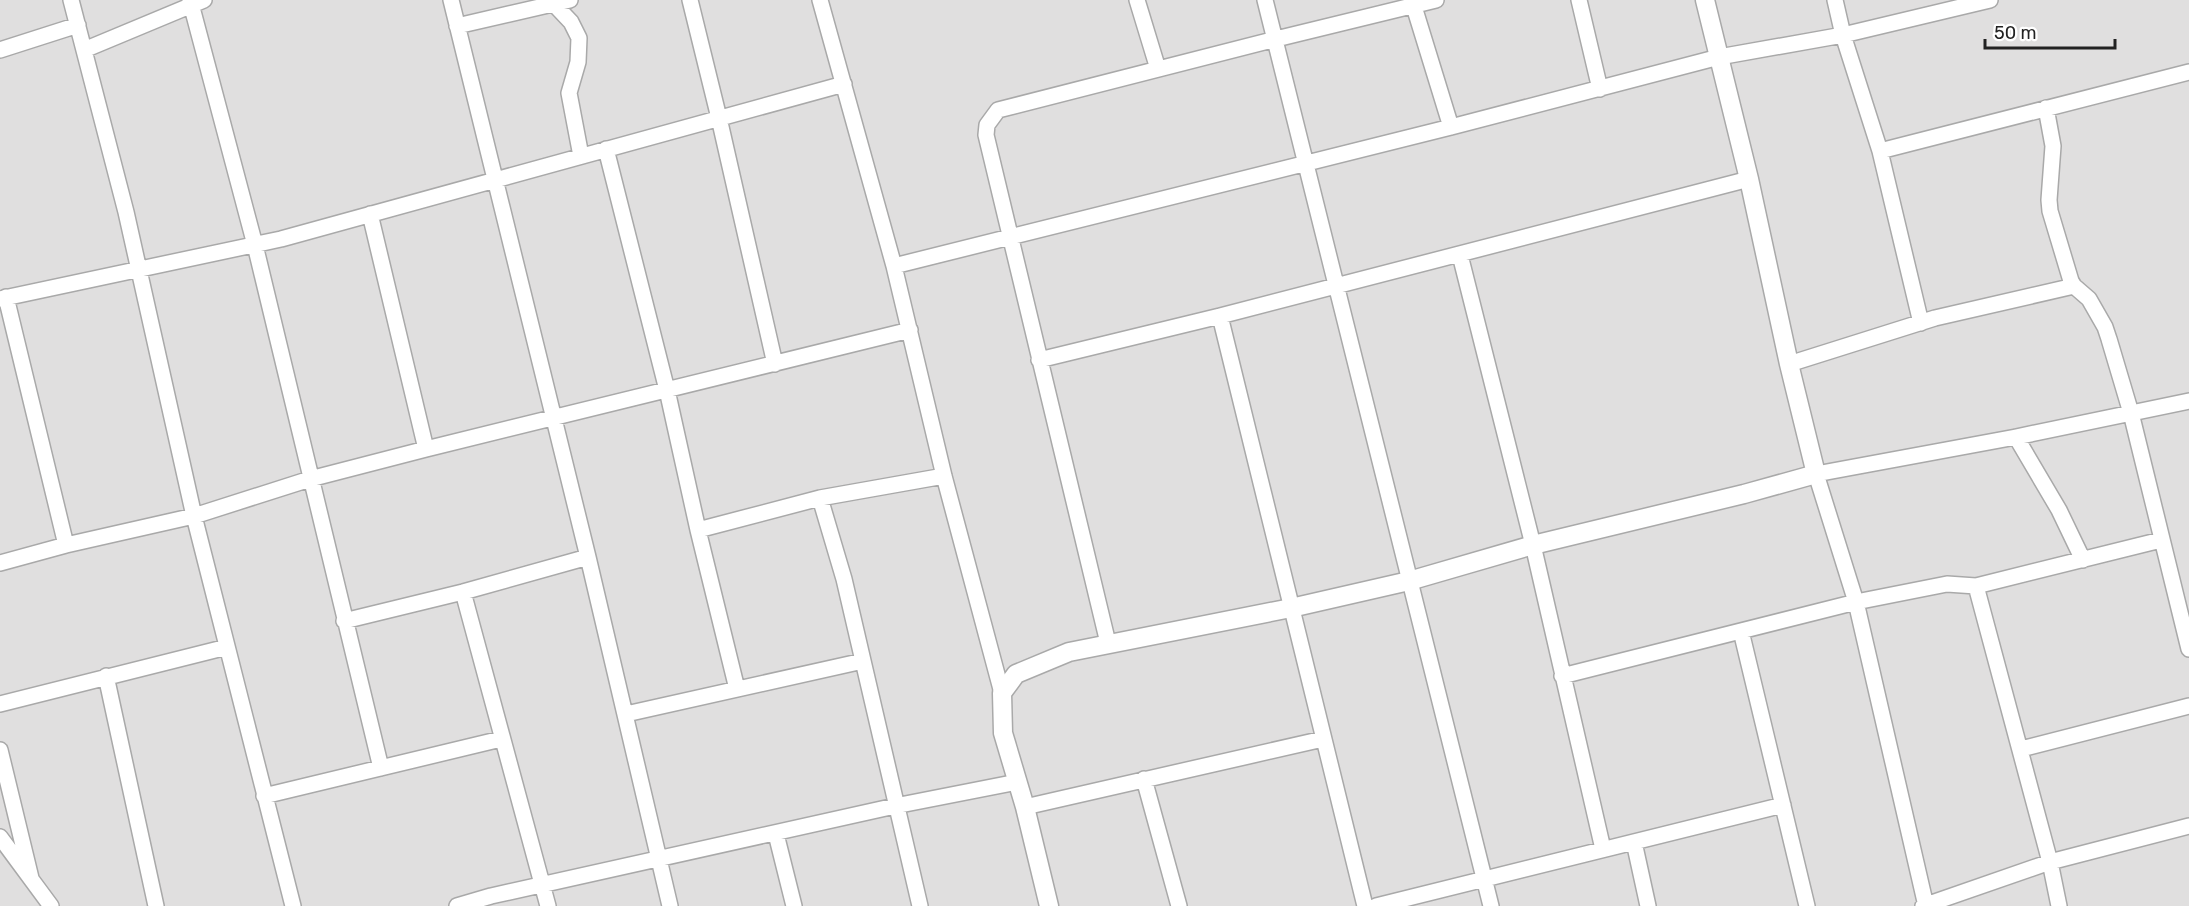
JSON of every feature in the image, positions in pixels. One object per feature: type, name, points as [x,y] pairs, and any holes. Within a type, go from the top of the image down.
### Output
[{"type":"street","points":[[71,0],[139,270],[194,516],[293,906]]},
{"type":"street","points":[[451,0],[626,714],[670,906]]},
{"type":"street","points":[[458,26],[570,0]]},
{"type":"street","points":[[690,0],[775,364]]},
{"type":"street","points":[[820,0],[894,266],[944,476],[1002,693],[1003,733],[1025,807],[1049,906]]},
{"type":"street","points":[[1137,0],[1158,69]]},
{"type":"street","points":[[1265,0],[1491,906]]},
{"type":"street","points":[[1108,643],[986,135],[987,125],[998,111],[1413,3],[1436,0]]},
{"type":"street","points":[[1578,0],[1600,89]]},
{"type":"street","points":[[1705,0],[1749,179],[1789,364],[1816,474],[1856,602],[1925,906],[2050,862],[2189,826]]},
{"type":"street","points":[[1835,0],[1843,34],[1880,151],[1921,323]]},
{"type":"street","points":[[894,266],[1451,127],[1719,57],[1843,34],[1990,0]]},
{"type":"street","points":[[84,50],[195,2],[381,768]]},
{"type":"street","points":[[554,2],[571,22],[579,38],[578,62],[569,93],[581,156]]},
{"type":"street","points":[[1413,3],[1451,127]]},
{"type":"street","points":[[0,50],[78,25]]},
{"type":"street","points":[[1880,151],[2189,72]]},
{"type":"street","points":[[66,544],[3,298],[255,245],[844,84]]},
{"type":"street","points":[[2046,108],[2053,146],[2050,211],[2071,281],[2089,299],[2105,327],[2131,413],[2189,649]]},
{"type":"street","points":[[606,149],[667,390],[737,689]]},
{"type":"street","points":[[1039,360],[1460,255],[1749,179]]},
{"type":"street","points":[[370,214],[426,448]]},
{"type":"street","points":[[1460,255],[1533,545],[1603,849]]},
{"type":"street","points":[[1789,364],[1921,323],[2074,286]]},
{"type":"street","points":[[1220,316],[1365,906]]},
{"type":"street","points":[[0,562],[66,544],[194,516],[310,479],[426,448],[554,419],[910,330]]},
{"type":"street","points":[[1002,693],[1016,674],[1069,652],[1291,608],[1409,581],[1533,545],[1744,494],[1816,474],[2016,438],[2189,401]]},
{"type":"street","points":[[2016,438],[2059,510],[2083,560]]},
{"type":"street","points":[[698,530],[820,498],[944,476]]},
{"type":"street","points":[[820,498],[844,579],[920,906]]},
{"type":"street","points":[[1562,676],[1856,602],[1947,584],[1976,586],[2161,540]]},
{"type":"street","points":[[344,621],[463,592],[588,557]]},
{"type":"street","points":[[1976,586],[2021,749],[2060,906]]},
{"type":"street","points":[[463,592],[548,906]]},
{"type":"street","points":[[1741,631],[1807,906]]},
{"type":"street","points":[[0,704],[227,647]]},
{"type":"street","points":[[626,714],[863,662]]},
{"type":"street","points":[[106,676],[156,906]]},
{"type":"street","points":[[2021,749],[2189,706]]},
{"type":"street","points":[[264,796],[501,739]]},
{"type":"street","points":[[1025,807],[1323,739]]},
{"type":"street","points":[[0,750],[31,878]]},
{"type":"street","points":[[1144,780],[1179,906]]},
{"type":"street","points":[[457,906],[896,806],[1017,782]]},
{"type":"street","points":[[1376,906],[1783,805]]},
{"type":"street","points":[[776,834],[794,906]]},
{"type":"street","points":[[0,837],[51,906]]},
{"type":"street","points":[[1634,842],[1648,906]]},
{"type":"shaded area","points":[[0,0],[2189,0],[2189,906],[0,906]]}]
